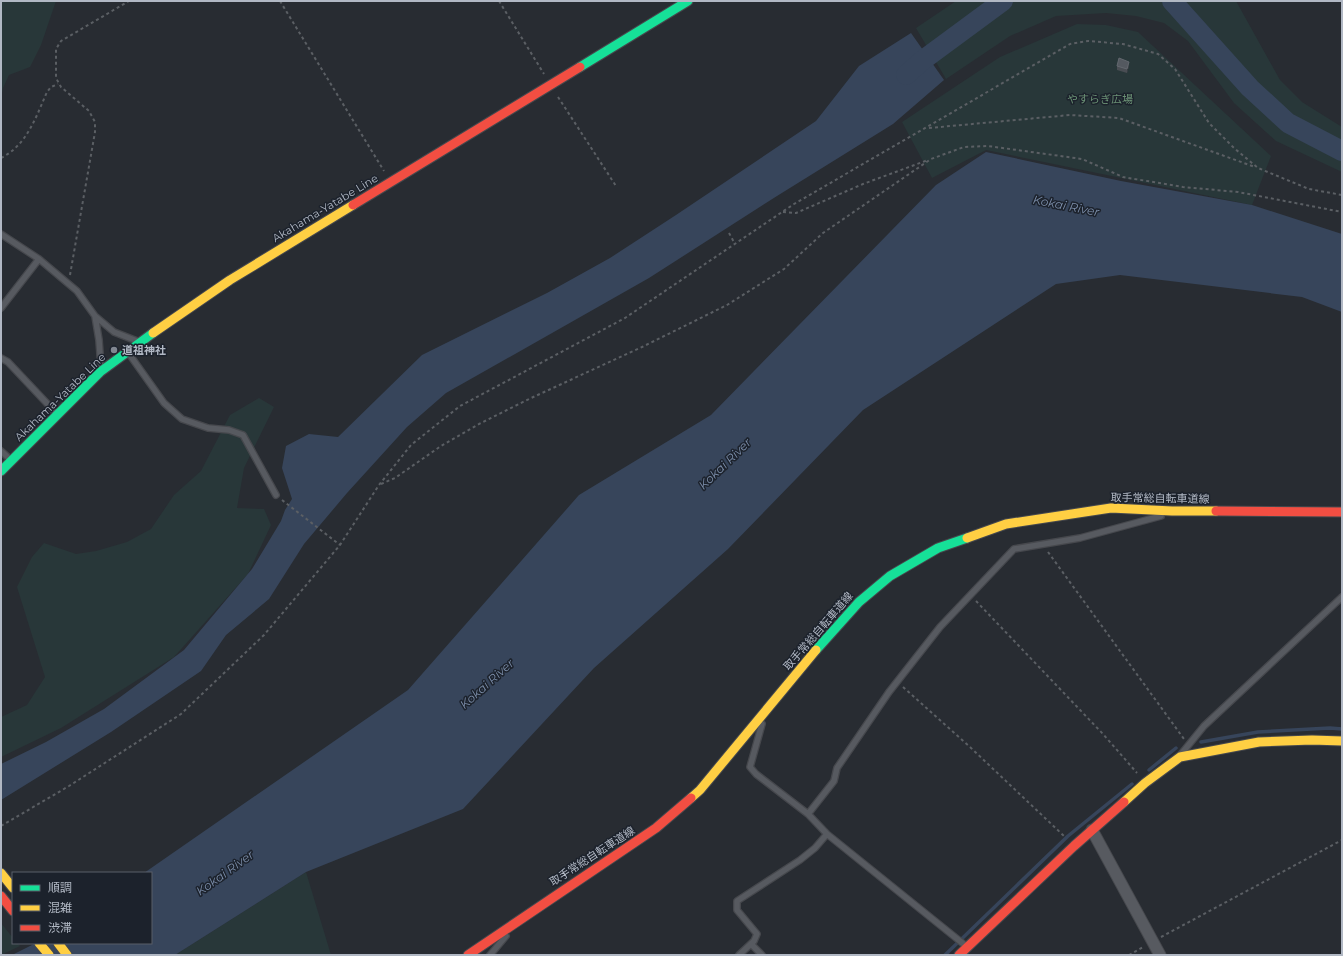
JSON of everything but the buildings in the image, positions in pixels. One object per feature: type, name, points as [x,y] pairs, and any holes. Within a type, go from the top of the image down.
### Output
[{"type":"main road","name":"Akahama-Yatabe Line","points":[[1,471],[100,372],[127,350],[230,280],[688,1]]},
{"type":"main road","name":"取手常総自転車道線","points":[[468,955],[656,828],[700,790],[823,642],[859,602],[890,576],[938,548],[1006,524],[1111,508],[1172,511],[1342,512]]},
{"type":"main road","points":[[960,955],[1074,846],[1145,783],[1180,757],[1259,742],[1312,740],[1342,741]]},
{"type":"main road","points":[[1,873],[12,887]]},
{"type":"main road","points":[[1,896],[12,910]]},
{"type":"main road","points":[[40,944],[49,955]]},
{"type":"main road","points":[[59,944],[67,955]]},
{"type":"street","points":[[1092,830],[1160,955]]},
{"type":"lane","points":[[1,234],[39,259],[77,291],[95,316],[114,332],[139,342]]},
{"type":"lane","points":[[1,308],[39,259]]},
{"type":"lane","points":[[95,316],[99,340],[100,372]]},
{"type":"lane","points":[[127,350],[164,403],[182,419],[208,428],[229,430],[243,435],[276,495]]},
{"type":"lane","points":[[1,358],[8,362],[57,414]]},
{"type":"lane","points":[[1,451],[12,461]]},
{"type":"lane","points":[[808,814],[834,781],[837,768],[897,682],[940,627],[1014,549],[1080,538],[1148,520],[1172,511]]},
{"type":"lane","points":[[1180,757],[1204,726],[1342,597]]},
{"type":"lane","points":[[765,712],[750,767],[756,774],[808,814],[827,834],[968,947]]},
{"type":"lane","points":[[739,955],[754,941],[757,934],[738,910],[737,901],[800,860],[815,848],[827,834]]},
{"type":"lane","points":[[490,955],[524,916]]},
{"type":"lane","points":[[751,944],[762,955]]},
{"type":"path","points":[[77,291],[70,279],[71,265],[95,132],[95,122],[89,111],[61,87],[56,78],[56,49],[61,41],[129,1]]},
{"type":"path","points":[[280,1],[391,182]]},
{"type":"path","points":[[499,1],[550,85],[616,186]]},
{"type":"path","points":[[1,826],[69,786],[181,714],[264,635],[340,544],[379,485],[412,445],[460,406],[624,318],[783,212],[1070,44],[1088,41],[1122,44],[1158,54],[1175,69],[1209,123],[1234,148],[1258,168]]},
{"type":"path","points":[[1,158],[17,147],[25,138],[36,118],[47,92],[51,87],[59,83]]},
{"type":"path","points":[[927,128],[1070,115],[1119,118],[1258,168],[1309,189],[1342,195]]},
{"type":"path","points":[[783,212],[796,213],[863,184],[964,147],[988,146],[1082,159],[1123,177],[1183,187],[1238,192],[1342,212]]},
{"type":"path","points":[[379,485],[395,478],[441,446],[479,424],[727,305],[784,269],[823,233],[931,159]]},
{"type":"path","points":[[729,234],[735,244]]},
{"type":"path","points":[[285,503],[340,544]]},
{"type":"path","points":[[1043,544],[1188,745]]},
{"type":"path","points":[[970,595],[1103,734],[1145,783]]},
{"type":"path","points":[[897,682],[971,748],[1074,846]]},
{"type":"path","points":[[1129,955],[1342,840]]},
{"type":"green space","points":[[1,1],[56,1],[41,45],[30,67],[9,75],[3,88],[1,98]]},
{"type":"green space","points":[[956,1],[1236,1],[1280,80],[1302,102],[1342,127],[1342,172],[1276,141],[1234,103],[1188,41],[1164,23],[1136,16],[1106,13],[1056,16],[1010,36],[946,79],[916,28]]},
{"type":"green space","name":"やすらぎ広場","points":[[1077,24],[1106,25],[1138,32],[1271,156],[1252,205],[986,150],[932,178],[902,122],[1000,57]]},
{"type":"green space","points":[[259,398],[274,407],[244,468],[237,508],[264,509],[271,525],[248,574],[174,657],[61,728],[1,757],[1,717],[27,705],[45,677],[17,587],[32,557],[44,543],[76,554],[96,551],[127,542],[151,529],[174,495],[201,471],[230,415]]},
{"type":"green space","points":[[306,872],[331,955],[175,955]]},
{"type":"green space","points":[[1,923],[12,937],[12,944],[18,944],[20,946],[1,955]]},
{"type":"water","points":[[911,33],[944,80],[893,124],[649,278],[446,393],[407,427],[347,493],[304,544],[269,599],[226,635],[201,671],[111,732],[1,800],[1,764],[46,742],[104,709],[184,650],[252,569],[281,521],[285,510],[292,499],[282,468],[286,446],[309,434],[338,437],[422,355],[547,293],[610,258],[676,215],[816,121],[859,66]]},
{"type":"water","name":"Kokai River","points":[[986,152],[1121,181],[1252,205],[1342,234],[1342,312],[1302,297],[1120,275],[1056,284],[863,410],[728,549],[594,668],[463,809],[306,872],[175,955],[12,955],[34,944],[152,944],[152,872],[145,872],[408,690],[579,495],[711,415],[936,185]]},
{"type":"waterway","points":[[906,75],[923,60],[1003,1]]},
{"type":"waterway","points":[[1172,1],[1250,88],[1288,123],[1342,151]]},
{"type":"waterway","points":[[1201,742],[1258,732],[1330,728],[1342,729]]},
{"type":"waterway","points":[[1149,770],[1176,748]]},
{"type":"waterway","points":[[945,955],[1068,836],[1132,784]]},
{"type":"traffic: fast","points":[[580,67],[688,1]]},
{"type":"traffic: fast","points":[[1,471],[100,372],[153,333]]},
{"type":"traffic: fast","points":[[816,650],[859,602],[890,576],[938,548],[967,538]]},
{"type":"traffic: slow","points":[[153,333],[230,280],[353,205]]},
{"type":"traffic: slow","points":[[967,538],[1006,524],[1111,508],[1172,511],[1216,511]]},
{"type":"traffic: slow","points":[[691,798],[700,790],[816,650]]},
{"type":"traffic: slow","points":[[1124,802],[1145,783],[1180,757],[1259,742],[1312,740],[1342,741]]},
{"type":"traffic: slow","points":[[1,873],[12,887]]},
{"type":"traffic: slow","points":[[40,944],[49,955]]},
{"type":"traffic: slow","points":[[59,944],[67,955]]},
{"type":"traffic: jam","points":[[353,205],[580,67]]},
{"type":"traffic: jam","points":[[1216,511],[1342,512]]},
{"type":"traffic: jam","points":[[468,955],[656,828],[691,798]]},
{"type":"traffic: jam","points":[[959,955],[1074,846],[1124,802]]},
{"type":"traffic: jam","points":[[1,896],[12,910]]},
{"type":"place","name":"道祖神社","points":[[114,350]]}]
